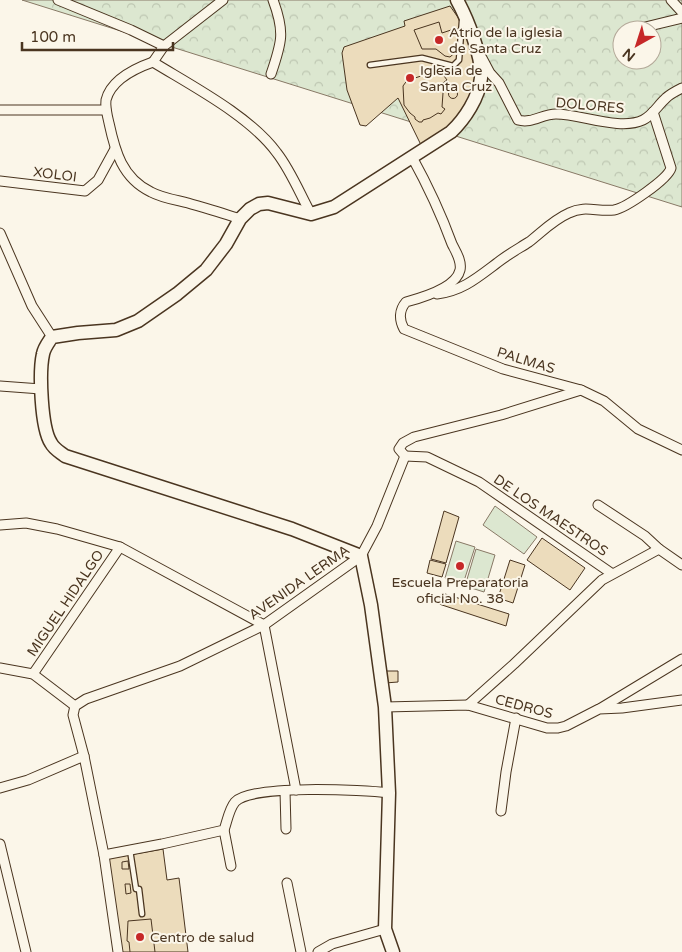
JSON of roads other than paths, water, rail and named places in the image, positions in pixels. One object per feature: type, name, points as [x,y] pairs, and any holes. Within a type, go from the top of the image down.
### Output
[{"type":"main road","points":[[393,952],[386,929],[389,792],[385,707],[371,605],[361,556],[292,529],[65,456],[50,442],[47,434],[41,390],[43,354],[45,347],[52,337],[116,330],[133,324],[158,309],[206,270],[226,244],[240,218],[259,204],[268,203],[311,214],[334,207],[451,132],[462,122],[481,78],[480,61],[461,4]]},
{"type":"street","points":[[58,0],[164,46]]},
{"type":"street","points":[[223,0],[164,46],[153,62],[140,66],[116,84],[106,100],[106,110],[115,149],[124,170],[137,183],[151,192],[240,218]]},
{"type":"street","points":[[271,74],[278,53],[282,30],[273,0]]},
{"type":"street","points":[[671,0],[682,12]]},
{"type":"street","points":[[662,23],[682,18]]},
{"type":"street","name":"DOLORES","points":[[473,39],[490,73],[499,83],[518,120],[530,120],[556,114],[614,122],[644,120],[668,96],[682,88]]},
{"type":"street","points":[[153,62],[232,112],[261,135],[277,153],[311,214]]},
{"type":"street","points":[[0,110],[106,110]]},
{"type":"street","name":"PALMAS","points":[[653,112],[671,168],[664,179],[618,209],[584,208],[556,219],[530,241],[471,283],[455,291],[430,295],[406,302],[401,310],[400,320],[404,328],[503,369],[581,390],[604,401],[638,429],[682,450]]},
{"type":"street","name":"XOLOI","points":[[0,181],[85,190],[98,180],[115,149]]},
{"type":"street","name":"PALMAS","points":[[412,157],[428,186],[460,260],[460,270],[453,281],[430,295]]},
{"type":"street","points":[[0,233],[32,306],[52,337]]},
{"type":"street","points":[[0,386],[41,390]]},
{"type":"street","name":"AVENIDA LERMA","points":[[75,706],[86,699],[201,657],[264,625],[361,556],[377,526],[405,456],[399,448],[403,443],[414,437],[501,415],[581,390]]},
{"type":"street","name":"DE LOS MAESTROS","points":[[405,456],[427,457],[479,482],[611,573],[468,705]]},
{"type":"street","points":[[598,505],[644,536],[682,565]]},
{"type":"street","points":[[0,525],[26,523],[57,529],[120,547],[264,625],[296,790]]},
{"type":"street","name":"MIGUEL HIDALGO","points":[[33,674],[120,547]]},
{"type":"street","points":[[611,573],[659,549]]},
{"type":"street","points":[[599,708],[682,659]]},
{"type":"street","points":[[0,668],[33,674],[75,706],[73,715],[84,756],[104,855],[118,952]]},
{"type":"street","name":"CEDROS","points":[[385,707],[468,705],[547,728],[558,728],[566,726],[599,708],[622,708],[682,700]]},
{"type":"street","points":[[502,811],[506,772],[516,718]]},
{"type":"street","points":[[0,788],[28,780],[84,756]]},
{"type":"street","points":[[231,866],[224,830],[232,808],[236,801],[241,798],[296,790],[351,789],[389,792]]},
{"type":"street","points":[[285,791],[286,829]]},
{"type":"street","points":[[104,855],[224,830]]},
{"type":"street","points":[[0,844],[26,952]]},
{"type":"street","points":[[287,883],[301,952]]},
{"type":"street","points":[[318,952],[332,944],[386,929]]},
{"type":"lane","points":[[370,65],[422,58],[453,66],[459,60],[461,47],[461,4]]},
{"type":"lane","points":[[130,850],[136,889],[139,889],[142,914]]},
{"type":"place","name":"Atrio de la iglesia de Santa Cruz","points":[[439,40]]},
{"type":"place","name":"Iglesia de Santa Cruz","points":[[410,78]]},
{"type":"place","name":"Escuela Preparatoria oficial No. 38","points":[[460,566]]},
{"type":"place","name":"Centro de salud","points":[[140,937]]}]
